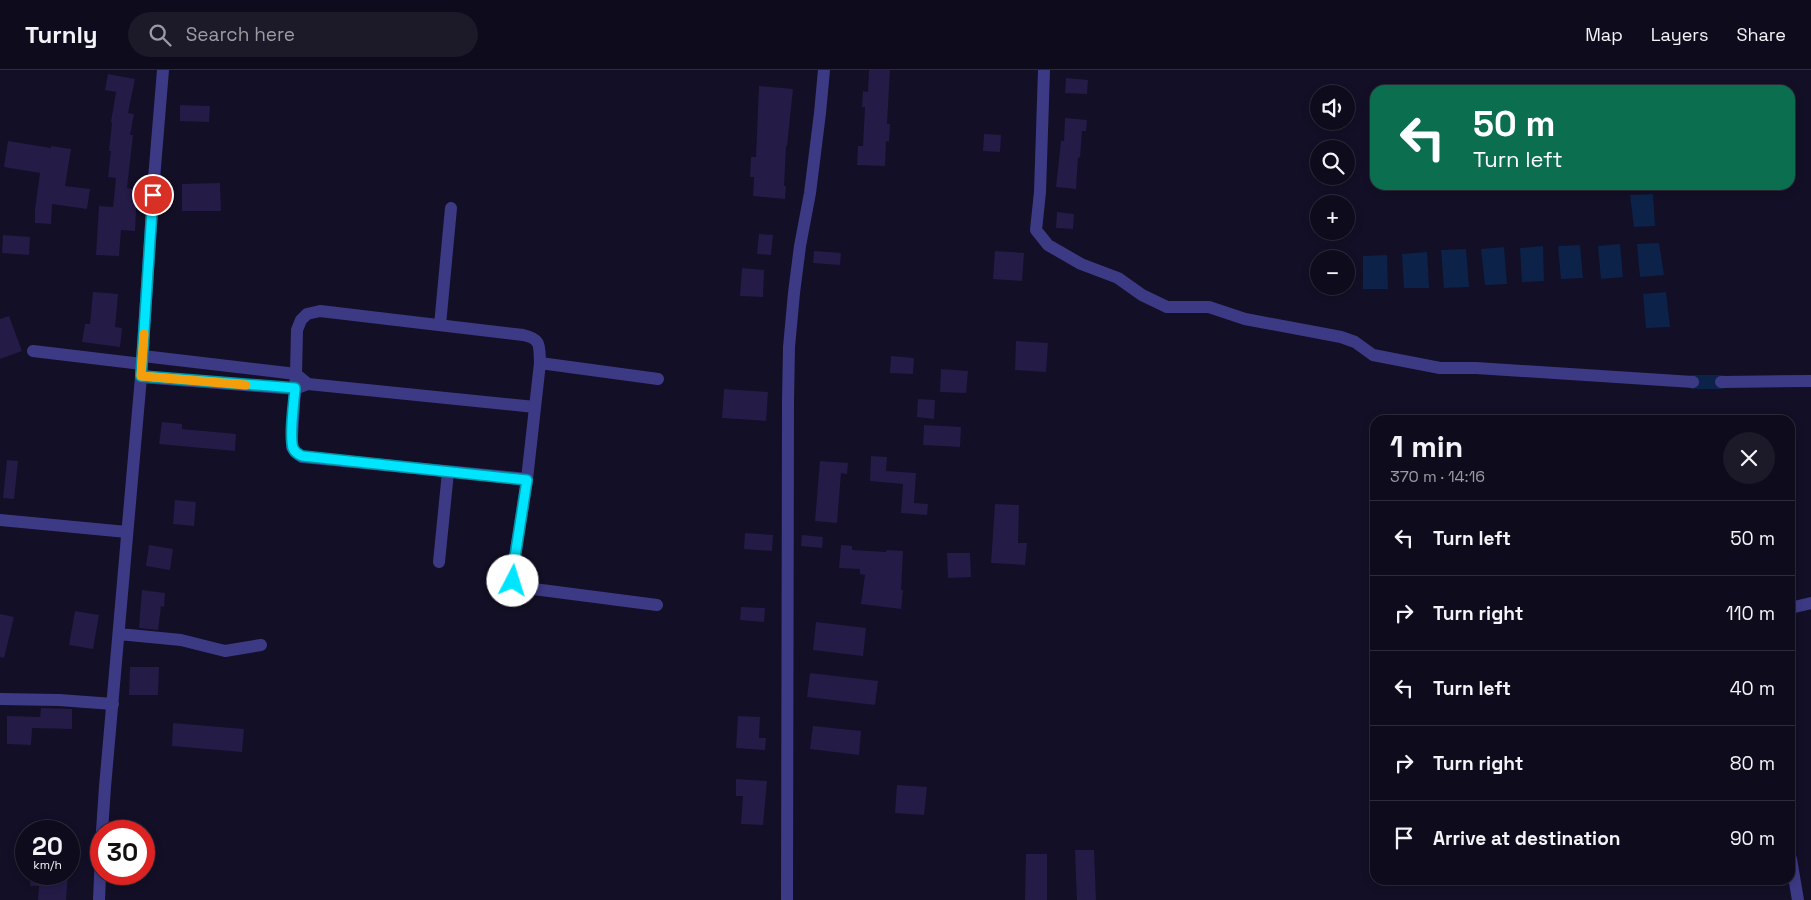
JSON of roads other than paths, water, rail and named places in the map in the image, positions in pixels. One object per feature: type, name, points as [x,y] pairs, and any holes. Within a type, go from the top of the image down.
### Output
[{"type":"street","points":[[103,820],[142,365],[163,70]]},
{"type":"street","points":[[787,900],[789,347],[800,246],[814,157],[824,70]]},
{"type":"street","points":[[1044,70],[1040,192],[1036,230],[1048,245],[1081,264],[1118,278],[1142,295],[1168,307],[1209,307],[1246,319],[1341,337],[1355,342],[1373,355],[1440,368],[1476,368],[1694,382]]},
{"type":"street","points":[[440,325],[451,208]]},
{"type":"street","points":[[527,480],[302,456],[295,452],[292,447],[292,438],[297,330],[301,320],[307,314],[320,311],[532,337],[539,344],[540,363],[527,480],[512,576],[516,585],[657,606]]},
{"type":"street","points":[[34,350],[295,388],[308,384],[535,407]]},
{"type":"street","points":[[540,363],[658,379]]},
{"type":"street","points":[[142,365],[296,374],[308,384]]},
{"type":"street","points":[[1721,382],[1811,381]]},
{"type":"street","points":[[439,562],[448,472]]},
{"type":"street","points":[[0,520],[127,532]]},
{"type":"street","points":[[1795,607],[1811,603]]},
{"type":"street","points":[[118,634],[181,640],[226,651],[261,645]]},
{"type":"street","points":[[0,700],[59,700],[113,704]]},
{"type":"street","points":[[1795,882],[1798,900]]},
{"type":"street","points":[[99,900],[100,885]]},
{"type":"water","points":[[1653,194],[1655,226],[1634,227],[1630,195]]},
{"type":"water","points":[[1659,243],[1664,275],[1640,277],[1637,244]]},
{"type":"water","points":[[1620,244],[1623,277],[1601,279],[1598,246]]},
{"type":"water","points":[[1580,245],[1583,278],[1561,279],[1558,246]]},
{"type":"water","points":[[1543,246],[1544,281],[1522,282],[1520,248]]},
{"type":"water","points":[[1504,247],[1507,284],[1485,285],[1481,249]]},
{"type":"water","points":[[1466,249],[1469,287],[1444,288],[1441,250]]},
{"type":"water","points":[[1427,252],[1429,288],[1404,288],[1402,254]]},
{"type":"water","points":[[1387,255],[1388,289],[1363,289],[1363,256]]},
{"type":"water","points":[[1666,292],[1670,327],[1646,328],[1643,294]]},
{"type":"waterway","points":[[1693,382],[1721,382]]}]
